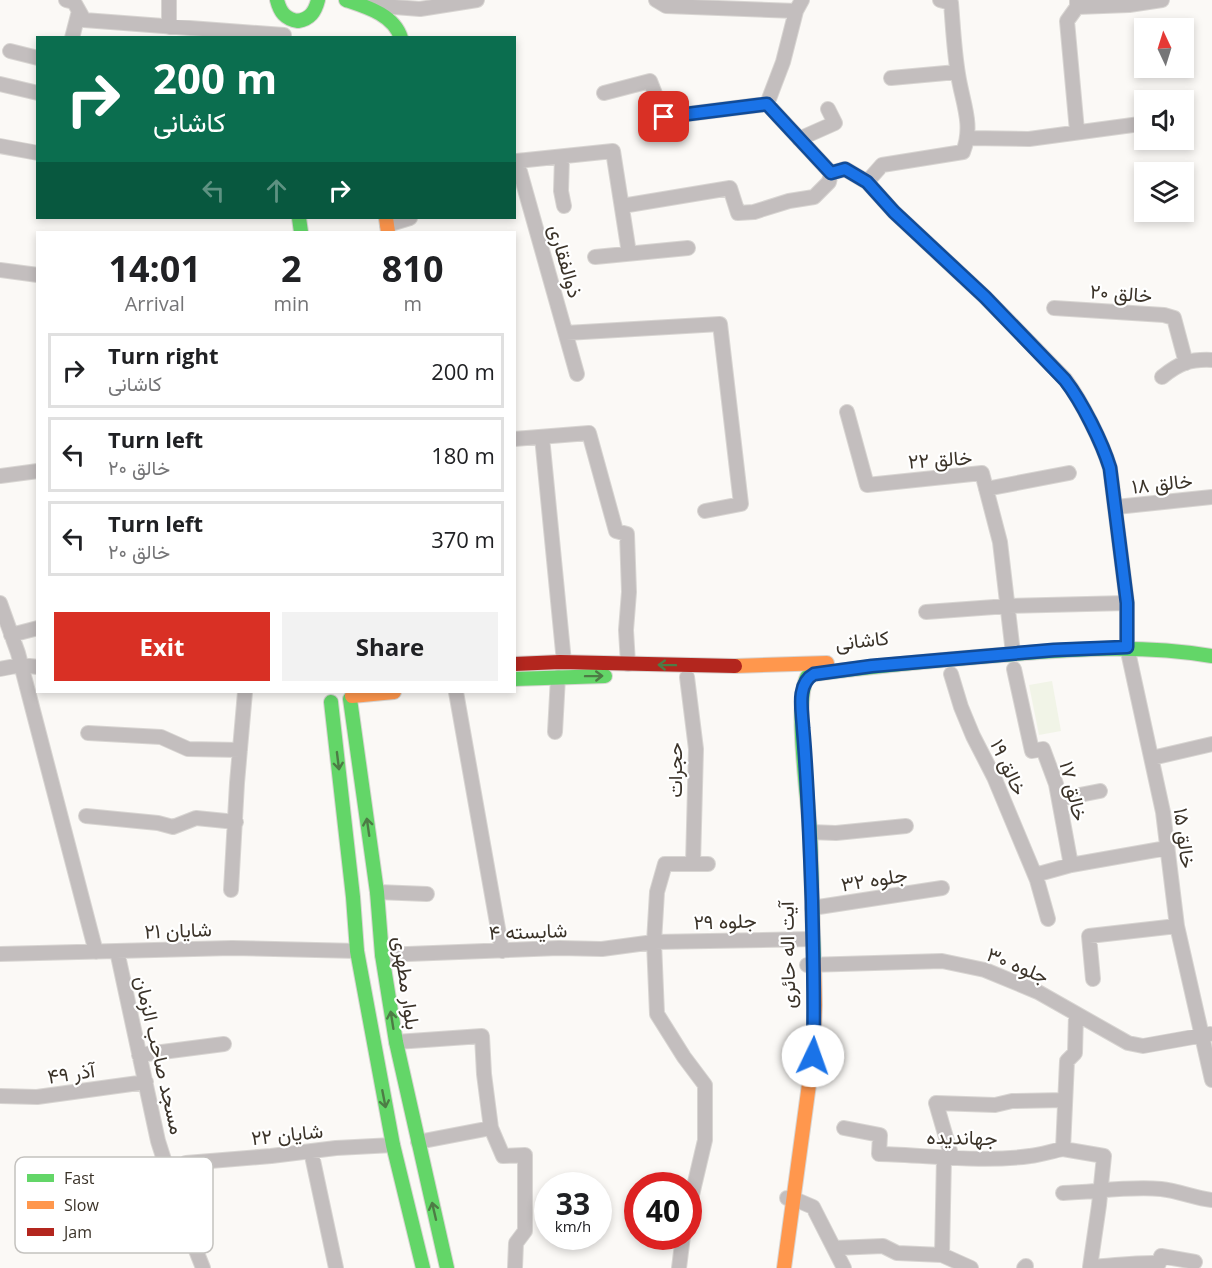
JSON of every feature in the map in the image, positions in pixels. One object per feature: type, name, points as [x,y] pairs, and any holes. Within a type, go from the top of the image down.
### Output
[{"type":"street","points":[[66,0],[74,2],[84,20],[284,36],[277,0]]},
{"type":"street","points":[[169,0],[170,27]]},
{"type":"street","points":[[300,36],[310,17],[315,13],[318,0]]},
{"type":"street","points":[[346,0],[387,17],[401,36]]},
{"type":"street","points":[[361,5],[420,9],[477,0]]},
{"type":"street","points":[[656,0],[666,6],[800,5],[783,62],[767,104]]},
{"type":"street","points":[[867,182],[882,165],[963,152],[969,138],[967,116],[957,72],[951,3],[940,0]]},
{"type":"street","points":[[1077,131],[1067,21],[1077,3],[1129,5],[1162,0]]},
{"type":"street","points":[[72,36],[79,10]]},
{"type":"street","points":[[281,14],[295,21],[310,17]]},
{"type":"street","points":[[10,51],[36,58]]},
{"type":"street","points":[[891,78],[957,72]]},
{"type":"street","points":[[604,93],[650,81],[664,117],[767,104]]},
{"type":"street","points":[[0,84],[36,93]]},
{"type":"street","points":[[767,104],[831,173]]},
{"type":"street","points":[[799,139],[835,123],[828,109]]},
{"type":"street","points":[[969,138],[1029,139],[1134,125]]},
{"type":"street","points":[[0,146],[36,153]]},
{"type":"street","points":[[516,161],[612,151],[629,253]]},
{"type":"street","points":[[562,157],[561,191],[564,206]]},
{"type":"street","name":"ذوالفقاری","points":[[516,161],[577,374]]},
{"type":"street","points":[[831,173],[845,169],[867,182],[894,212],[985,297],[1075,392],[1105,451],[1110,468],[1127,603],[1128,642]]},
{"type":"street","points":[[622,206],[730,188],[738,213],[754,212],[789,201],[814,197],[829,182],[831,173]]},
{"type":"street","points":[[387,225],[407,219]]},
{"type":"street","points":[[595,257],[688,248]]},
{"type":"street","points":[[0,270],[36,275]]},
{"type":"street","name":"خالق ۲۰","points":[[1054,308],[1164,315],[1174,318],[1186,363]]},
{"type":"street","points":[[566,333],[720,324],[741,504],[705,511]]},
{"type":"street","points":[[1162,378],[1176,365],[1197,359],[1212,360]]},
{"type":"street","name":"خالق ۲۲","points":[[848,412],[867,485],[982,473],[1000,542],[1013,649]]},
{"type":"street","points":[[516,439],[589,434],[616,531],[627,534],[628,664]]},
{"type":"street","points":[[542,437],[564,662]]},
{"type":"street","points":[[0,476],[36,471]]},
{"type":"street","points":[[986,489],[1069,473]]},
{"type":"street","name":"خالق ۱۸","points":[[1116,507],[1212,497]]},
{"type":"street","points":[[0,603],[21,665],[96,952]]},
{"type":"street","points":[[926,612],[1008,606],[1127,603]]},
{"type":"street","points":[[11,635],[36,629]]},
{"type":"street","name":"کاشانی","points":[[516,664],[564,662],[758,667],[1128,642],[1212,645]]},
{"type":"street","name":"کاشانی","points":[[1128,642],[1212,656]]},
{"type":"street","name":"خالق ۱۵","points":[[1128,642],[1163,812],[1177,926],[1207,1035],[1212,1080]]},
{"type":"street","name":"کاشانی","points":[[516,679],[687,677],[791,681],[814,674],[1013,649]]},
{"type":"street","points":[[814,674],[832,662]]},
{"type":"street","points":[[0,669],[21,665],[36,667]]},
{"type":"street","points":[[758,667],[791,681]]},
{"type":"street","name":"خالق ۱۷","points":[[1014,669],[1032,751],[1042,748],[1056,784],[1071,865]]},
{"type":"street","name":"آیت اله حائری","points":[[810,939],[812,908],[810,832],[801,707],[804,683],[807,677],[814,674]]},
{"type":"street","name":"خالق ۱۹","points":[[951,674],[973,736],[994,777],[1036,878],[1048,919]]},
{"type":"street","points":[[555,732],[558,677]]},
{"type":"street","name":"حجرات","points":[[687,677],[696,749],[693,864]]},
{"type":"street","name":"آیت اله حائری","points":[[777,1268],[789,1198],[806,1058],[810,965],[801,791],[791,681]]},
{"type":"street","points":[[231,890],[245,693]]},
{"type":"street","points":[[327,697],[340,704],[352,696],[384,693]]},
{"type":"street","points":[[456,693],[502,951]]},
{"type":"street","name":"بلوار مطهری","points":[[352,696],[377,892],[382,955],[396,1042],[447,1268]]},
{"type":"street","points":[[327,697],[350,865],[357,951],[393,1145],[423,1268]]},
{"type":"street","points":[[87,733],[161,737],[188,749],[240,750]]},
{"type":"street","points":[[1152,758],[1212,744]]},
{"type":"street","points":[[1059,799],[1100,791]]},
{"type":"street","points":[[86,816],[158,822],[172,827],[196,818],[236,822]]},
{"type":"street","points":[[810,832],[836,833],[906,826]]},
{"type":"street","points":[[1036,878],[1071,865],[1167,848]]},
{"type":"street","points":[[697,1172],[705,1140],[705,1085],[657,1014],[654,942],[657,892],[664,864],[708,864]]},
{"type":"street","name":"جلوه ۳۲","points":[[812,908],[942,888]]},
{"type":"street","points":[[377,892],[427,894]]},
{"type":"street","points":[[1093,979],[1089,936],[1177,926]]},
{"type":"street","name":"جلوه ۲۹","points":[[674,943],[810,939]]},
{"type":"street","name":"شایسته ۴","points":[[382,955],[559,948],[602,949],[654,942],[674,943]]},
{"type":"street","name":"شایان ۲۱","points":[[0,954],[232,948],[357,951]]},
{"type":"street","name":"مسجد صاحب الزمان","points":[[117,951],[163,1157]]},
{"type":"street","name":"جلوه ۳۰","points":[[810,965],[942,962],[985,970],[1038,992],[1128,1043],[1143,1046],[1207,1035]]},
{"type":"street","points":[[1063,1149],[1067,1061],[1074,1053],[1076,1014]]},
{"type":"street","points":[[396,1042],[482,1036],[491,1128],[503,1156],[525,1155],[525,1231],[516,1243],[515,1268]]},
{"type":"street","points":[[139,1054],[224,1044]]},
{"type":"street","name":"آذر ۴۹","points":[[0,1096],[37,1097],[146,1082]]},
{"type":"street","points":[[933,1260],[948,1158],[936,1103],[995,1105],[1012,1101],[1065,1100]]},
{"type":"street","points":[[418,1142],[491,1128]]},
{"type":"street","name":"جهاندیده","points":[[844,1128],[880,1135],[879,1154],[948,1158],[1029,1156],[1063,1149],[1104,1156],[1090,1267]]},
{"type":"street","name":"شایان ۲۲","points":[[213,1160],[393,1145]]},
{"type":"street","points":[[311,1151],[336,1268]]},
{"type":"street","points":[[1063,1193],[1101,1192],[1114,1188],[1161,1189],[1212,1200]]},
{"type":"street","points":[[789,1198],[813,1207],[844,1268]]},
{"type":"street","name":"آیت اله حائری","points":[[784,1268],[789,1198]]},
{"type":"street","points":[[417,1242],[440,1237]]},
{"type":"street","points":[[835,1248],[883,1246],[897,1253],[970,1268]]},
{"type":"street","points":[[680,1268],[682,1250]]},
{"type":"street","name":"مسجد صاحب الزمان","points":[[197,1253],[203,1268]]},
{"type":"street","points":[[1090,1267],[1134,1262],[1159,1263],[1161,1256],[1195,1262]]},
{"type":"shaded area","points":[[1052,681],[1061,731],[1039,735],[1029,685]]},
{"type":"traffic: fast","points":[[277,0],[284,14],[298,21],[306,19],[311,14],[318,0]]},
{"type":"traffic: fast","points":[[346,0],[379,13],[392,23],[400,36]]},
{"type":"traffic: fast","points":[[299,219],[301,231]]},
{"type":"traffic: fast","points":[[814,961],[810,832],[802,729],[803,690],[807,677],[814,674],[907,663],[1080,650],[1159,650],[1212,656]]},
{"type":"traffic: fast","points":[[516,679],[605,676]]},
{"type":"traffic: fast","points":[[350,699],[377,892],[382,955],[396,1042],[447,1268]]},
{"type":"traffic: fast","points":[[331,702],[357,951],[393,1145],[423,1268]]},
{"type":"traffic: slow","points":[[386,219],[388,231]]},
{"type":"traffic: slow","points":[[735,666],[827,663]]},
{"type":"traffic: slow","points":[[352,696],[384,693]]},
{"type":"traffic: slow","points":[[784,1268],[813,1055],[814,961]]},
{"type":"traffic: jam","points":[[516,664],[560,662],[735,666]]},
{"type":"route","points":[[664,117],[767,104],[831,173],[845,169],[867,182],[894,212],[985,297],[1065,380],[1075,392],[1105,451],[1110,468],[1127,603],[1127,647],[1054,650],[872,666],[807,677],[802,692],[801,707],[810,832],[815,1005],[813,1056]]}]
